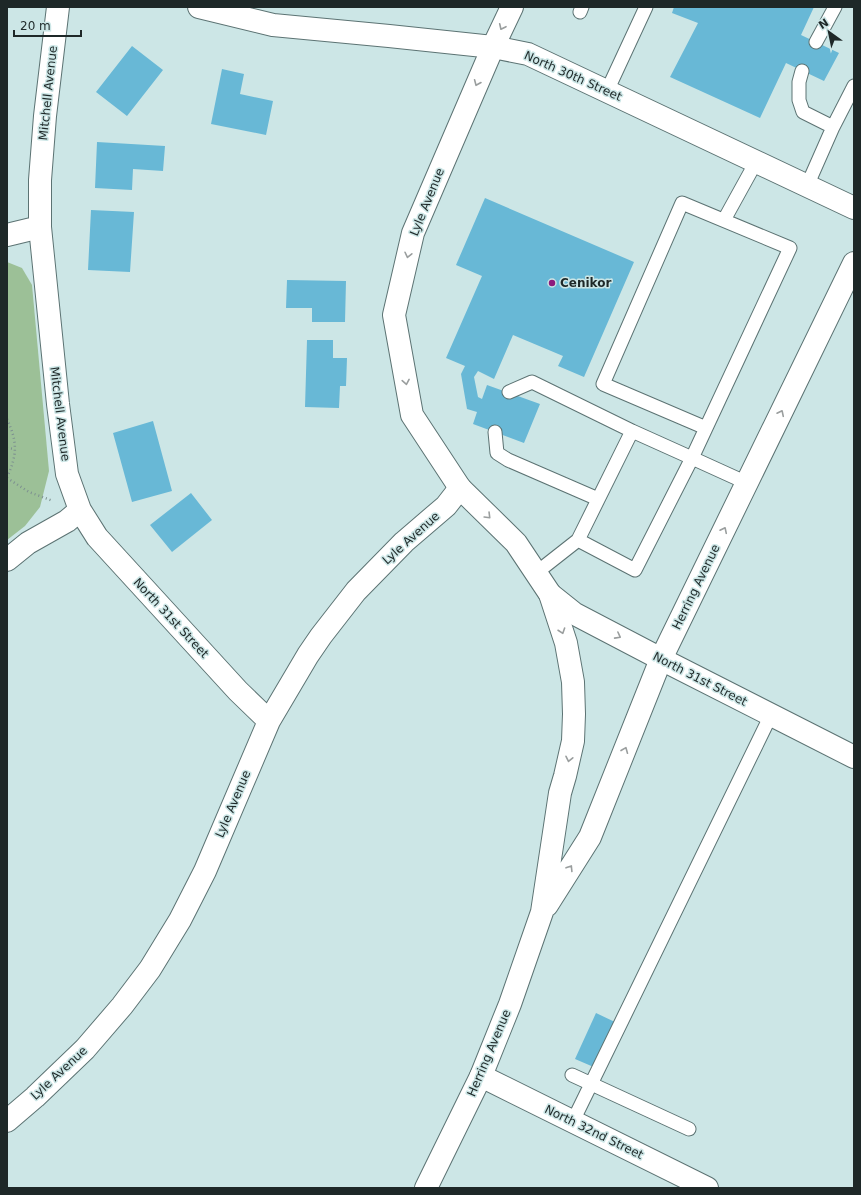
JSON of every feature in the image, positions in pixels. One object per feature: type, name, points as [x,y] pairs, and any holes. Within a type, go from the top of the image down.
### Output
[{"type":"street","name":"Mitchell Avenue","points":[[58,7],[40,173],[40,227],[58,404],[67,474],[80,510]]},
{"type":"street","name":"North 30th Street","points":[[199,7],[274,25],[493,47],[528,54],[854,208]]},
{"type":"street","name":"Lyle Avenue","points":[[512,7],[493,47],[413,233],[394,316],[412,415],[460,488],[516,543],[550,594]]},
{"type":"street","points":[[7,235],[40,227]]},
{"type":"street","name":"Herring Avenue","points":[[542,912],[590,837],[661,659],[854,263]]},
{"type":"street","name":"Lyle Avenue","points":[[7,1120],[35,1097],[85,1049],[122,1006],[150,969],[180,920],[205,871],[269,721],[308,655],[356,591],[404,542],[446,506],[460,488]]},
{"type":"street","points":[[7,560],[28,543],[67,521],[80,510]]},
{"type":"street","name":"North 31st Street","points":[[80,510],[97,538],[238,692],[269,721]]},
{"type":"street","name":"North 31st Street","points":[[550,594],[575,614],[854,757]]},
{"type":"street","name":"Herring Avenue","points":[[426,1188],[481,1076],[510,1004],[542,912],[560,793],[573,741],[574,714],[573,682],[566,643],[550,594]]},
{"type":"street","name":"North 32nd Street","points":[[481,1076],[708,1188]]},
{"type":"lane","points":[[607,92],[646,7]]},
{"type":"lane","points":[[816,42],[835,7]]},
{"type":"lane","points":[[802,71],[799,82],[798,100],[803,112],[833,127]]},
{"type":"lane","points":[[807,186],[833,127],[854,86]]},
{"type":"lane","points":[[724,220],[756,162]]},
{"type":"lane","points":[[578,540],[635,570],[692,458],[706,428],[790,248],[682,203],[603,384],[706,428]]},
{"type":"lane","points":[[509,392],[532,382],[632,431],[747,483]]},
{"type":"lane","points":[[536,573],[578,540],[632,431]]},
{"type":"lane","points":[[495,432],[497,453],[508,460],[598,499]]},
{"type":"lane","points":[[573,1122],[770,715]]},
{"type":"lane","points":[[572,1075],[689,1129]]},
{"type":"path","points":[[7,419],[12,432],[15,449],[13,464],[7,477],[29,492],[80,510]]},
{"type":"path","points":[[7,448],[15,449]]},
{"type":"green space","points":[[7,262],[22,268],[32,285],[49,471],[40,507],[25,526],[7,540]]},
{"type":"building","points":[[674,7],[814,7],[801,35],[839,53],[824,81],[786,63],[760,118],[670,77],[698,23],[672,13]]},
{"type":"building","points":[[132,46],[163,70],[127,116],[96,92]]},
{"type":"building","points":[[222,69],[244,74],[240,94],[273,101],[266,135],[211,124]]},
{"type":"building","points":[[97,142],[165,146],[163,171],[133,169],[132,190],[95,188]]},
{"type":"building","name":"Cenikor","points":[[485,198],[634,262],[584,377],[558,366],[563,356],[513,335],[494,379],[478,371],[474,377],[478,397],[482,399],[487,385],[540,404],[524,443],[473,424],[477,412],[467,409],[461,374],[465,366],[446,358],[482,276],[456,265]]},
{"type":"building","points":[[91,210],[134,212],[130,272],[88,270]]},
{"type":"building","points":[[287,280],[346,281],[345,322],[312,322],[312,308],[286,308]]},
{"type":"building","points":[[307,340],[333,340],[333,358],[347,358],[346,386],[340,386],[339,408],[305,407]]},
{"type":"building","points":[[153,421],[172,491],[132,502],[113,433]]},
{"type":"building","points":[[191,493],[212,520],[172,552],[150,525]]},
{"type":"building","points":[[596,1013],[617,1023],[596,1068],[575,1059]]},
{"type":"place","name":"Cenikor","points":[[552,283]]}]
